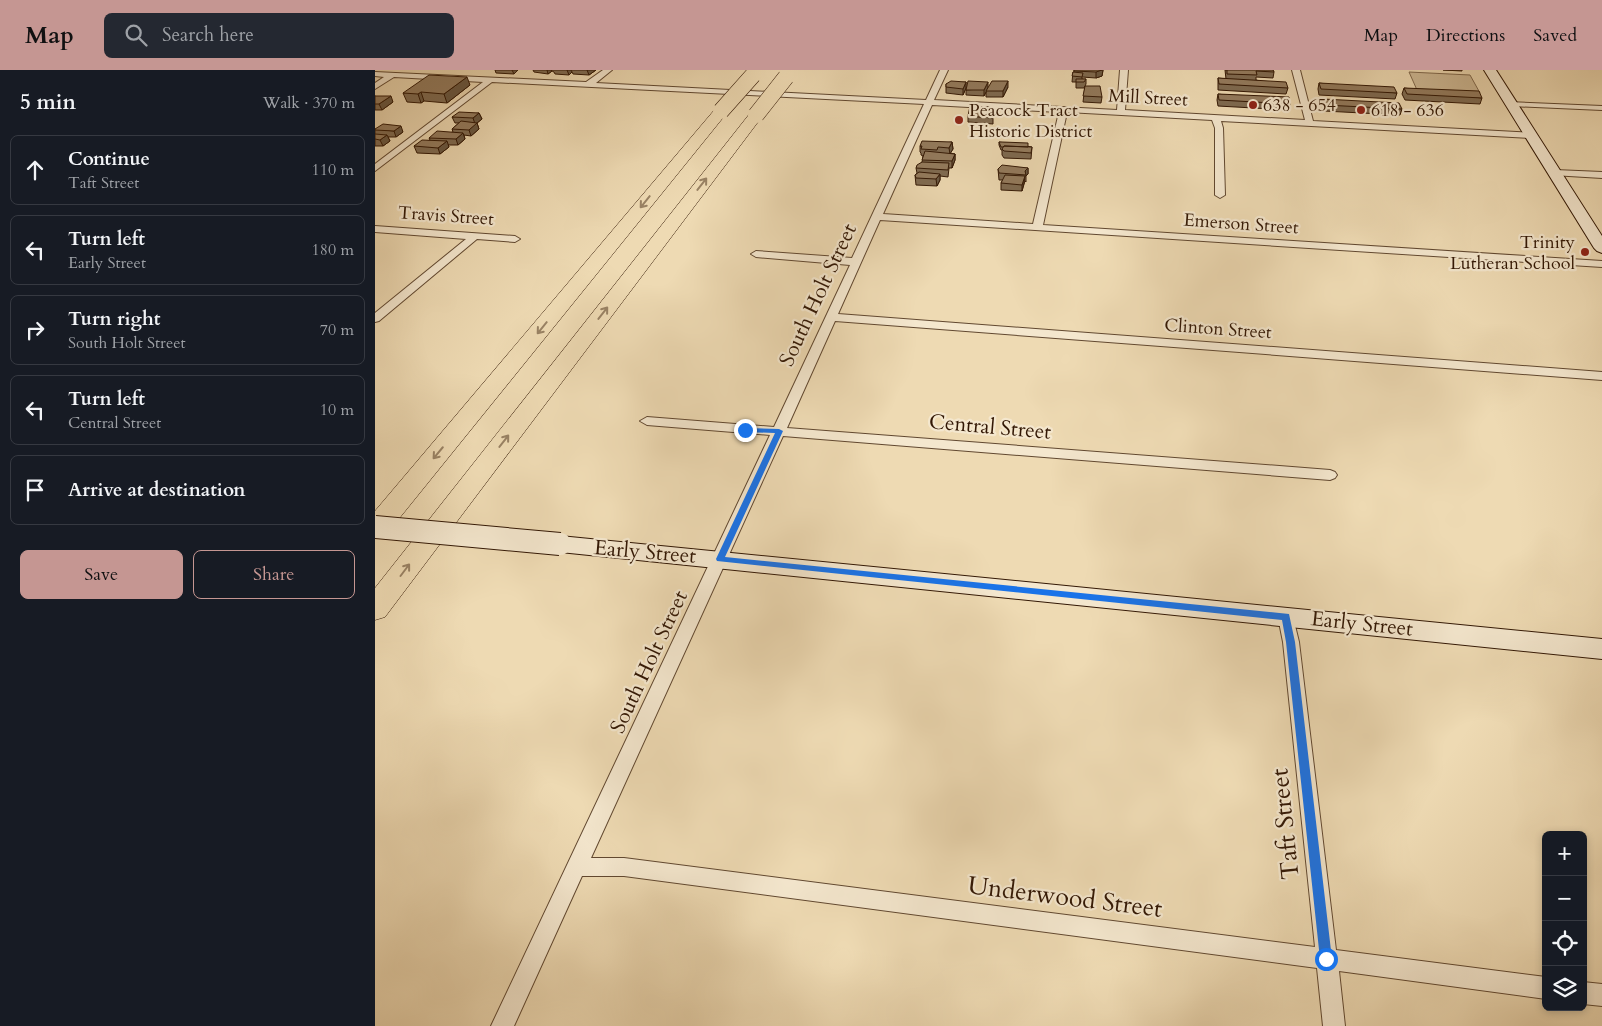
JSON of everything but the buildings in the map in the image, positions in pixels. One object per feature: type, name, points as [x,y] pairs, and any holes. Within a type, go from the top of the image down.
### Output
[{"type":"highway","points":[[375,528],[755,72]]},
{"type":"highway","points":[[375,609],[788,73]]},
{"type":"street","points":[[458,79],[471,70]]},
{"type":"street","points":[[588,85],[609,70]]},
{"type":"street","name":"South Holt Street","points":[[502,1026],[720,559],[944,70]]},
{"type":"street","points":[[1121,113],[1120,102],[1124,70]]},
{"type":"street","points":[[1296,70],[1305,114],[1310,123]]},
{"type":"street","points":[[1490,70],[1602,248]]},
{"type":"street","name":"Mill Street","points":[[375,74],[1530,135]]},
{"type":"street","points":[[375,87],[392,75]]},
{"type":"street","points":[[375,168],[490,80]]},
{"type":"street","points":[[1511,104],[1602,108]]},
{"type":"street","points":[[1038,226],[1063,110]]},
{"type":"street","points":[[1216,118],[1219,128],[1221,195]]},
{"type":"street","points":[[1555,173],[1602,175]]},
{"type":"street","name":"Emerson Street","points":[[877,217],[1602,264]]},
{"type":"street","name":"Travis Street","points":[[375,229],[515,238]]},
{"type":"street","points":[[375,319],[475,236]]},
{"type":"street","points":[[756,254],[857,262]]},
{"type":"street","name":"Clinton Street","points":[[831,317],[1602,376]]},
{"type":"street","name":"Central Street","points":[[647,421],[1330,475]]},
{"type":"street","name":"Early Street","points":[[375,528],[720,559],[1602,649]]},
{"type":"street","name":"Taft Street","points":[[1286,617],[1291,642],[1334,1026]]},
{"type":"street","name":"Underwood Street","points":[[577,866],[624,867],[1542,987]]},
{"type":"street","points":[[1587,993],[1602,995]]},
{"type":"shaded area","points":[[1409,72],[1470,75],[1480,93],[1417,90]]},
{"type":"place","name":"638 - 654","points":[[1253,105]]},
{"type":"place","name":"618 - 636","points":[[1361,110]]},
{"type":"place","name":"Peacock Tract Historic District","points":[[959,120]]},
{"type":"place","name":"Trinity Lutheran School","points":[[1585,252]]},
{"type":"route","points":[[745,430],[779,431],[720,559],[1286,617],[1291,642],[1326,959]]}]
